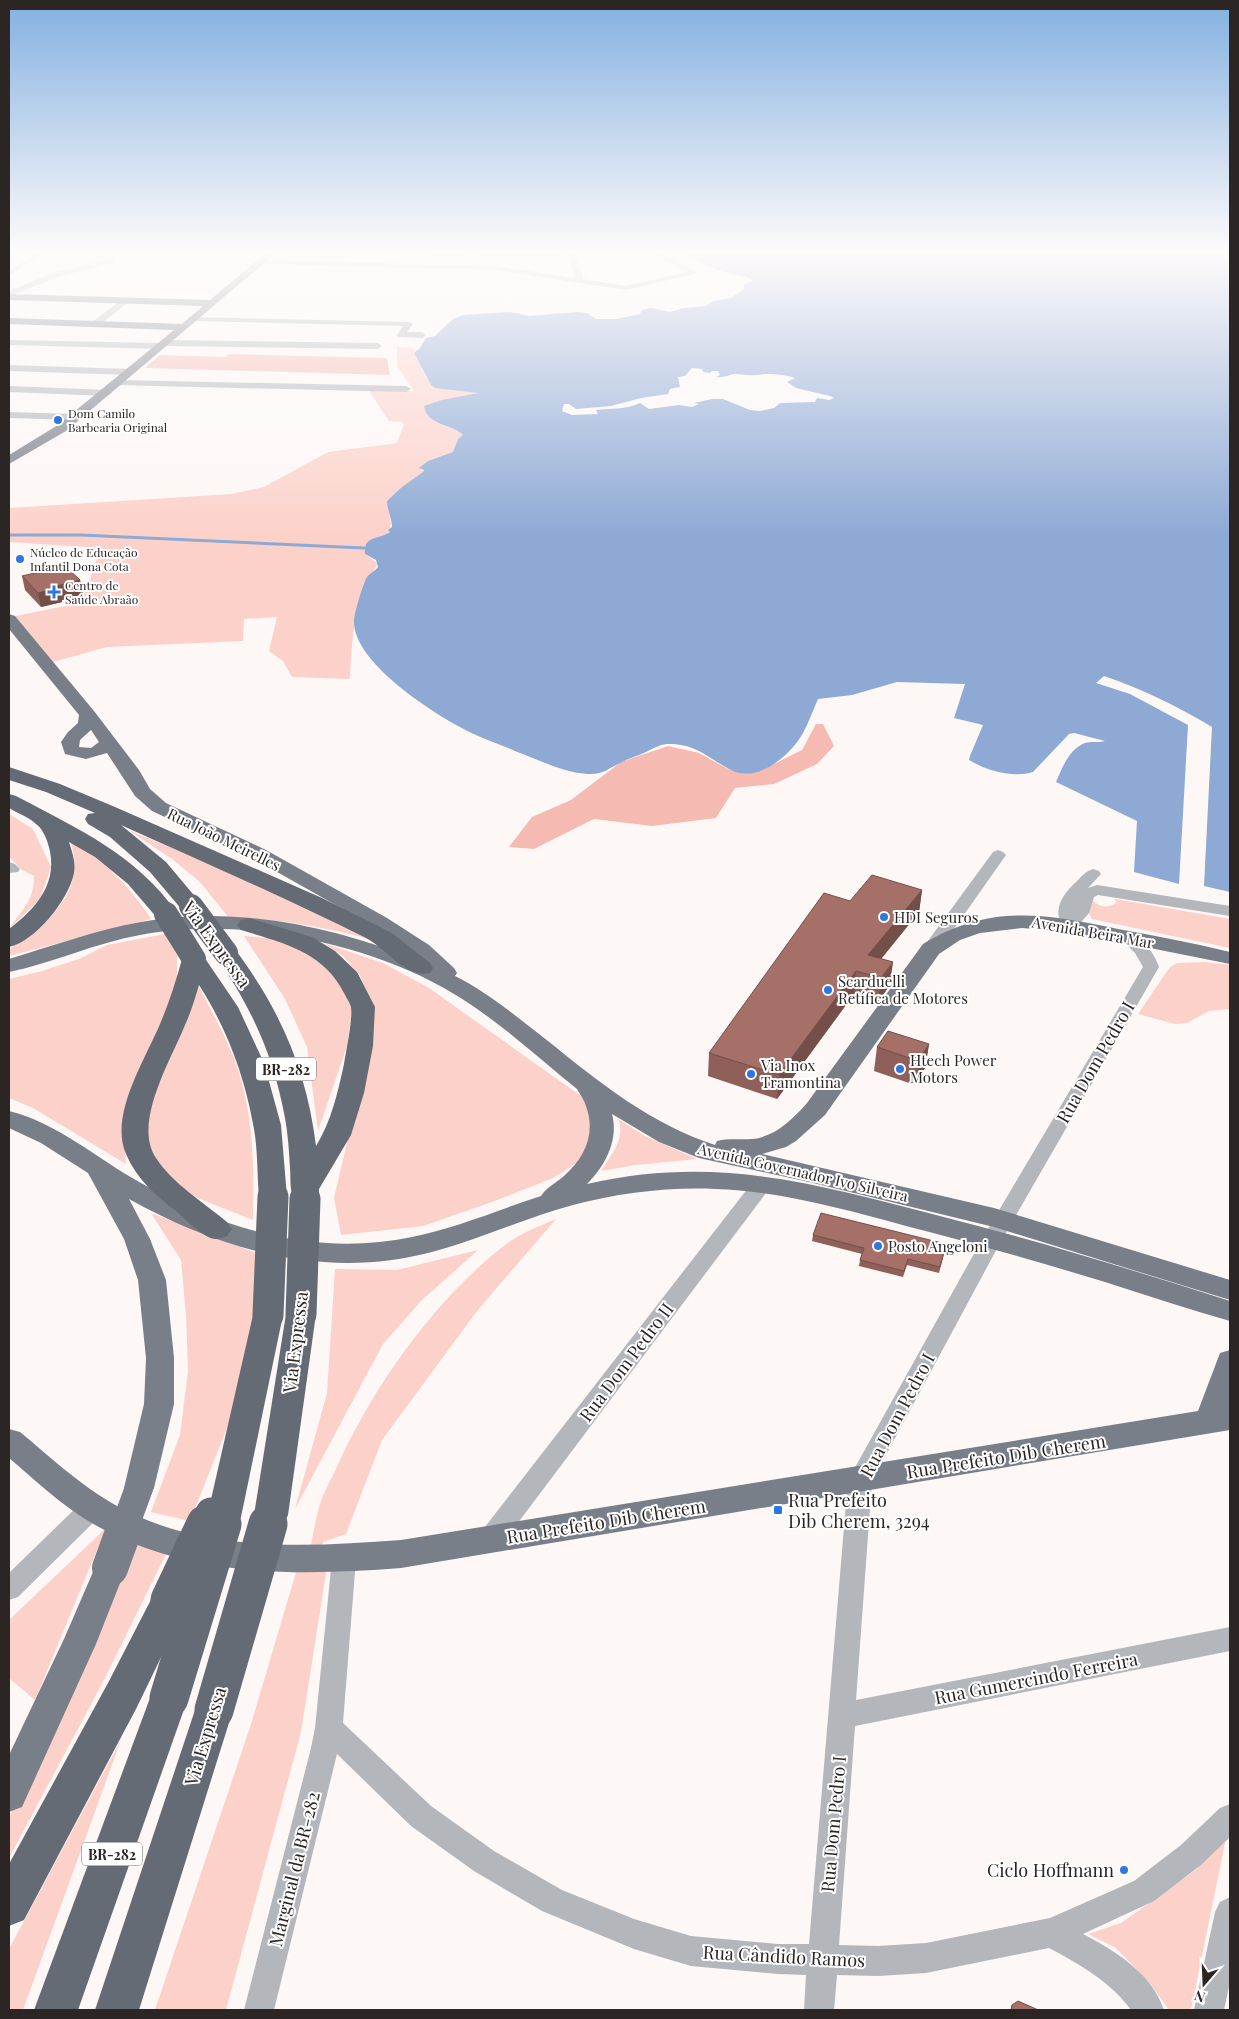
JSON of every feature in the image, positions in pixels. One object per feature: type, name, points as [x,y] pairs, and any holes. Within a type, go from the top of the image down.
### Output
[{"type":"highway","name":"Via Expressa","points":[[9,774],[63,800],[118,832],[158,867],[191,906],[226,952],[258,1001],[283,1056],[299,1118],[305,1194],[301,1314],[271,1515],[214,1710],[117,2010]]},
{"type":"highway","points":[[9,774],[54,788],[314,903],[384,938],[422,968]]},
{"type":"highway","name":"Via Expressa","points":[[9,800],[103,852],[136,879],[166,914],[226,1007],[251,1062],[267,1125],[273,1197],[268,1315],[238,1456],[217,1515],[169,1698],[56,2010]]},
{"type":"highway","points":[[9,940],[41,914],[58,892],[64,872],[62,851],[56,833],[44,819]]},
{"type":"highway","points":[[249,925],[304,942],[328,956],[348,977],[363,1007],[360,1046],[351,1093],[337,1135],[305,1194]]},
{"type":"highway","points":[[194,959],[188,983],[174,1022],[143,1092],[135,1122],[139,1152],[150,1171],[217,1229]]},
{"type":"highway","points":[[9,1906],[122,1696],[170,1600],[217,1515]]},
{"type":"main road","points":[[9,460],[47,438],[107,393],[157,348]]},
{"type":"main road","name":"Rua João Meirelles","points":[[9,618],[88,715],[142,792],[159,807],[170,814],[259,854],[380,922],[421,950],[463,989]]},
{"type":"main road","points":[[88,715],[87,724],[70,739],[69,745],[71,750],[81,754],[96,753],[104,749],[108,743]]},
{"type":"main road","name":"Avenida Beira Mar","points":[[675,1138],[731,1148],[759,1147],[789,1136],[816,1109],[932,949],[945,939],[957,925],[1046,921],[1230,958]]},
{"type":"main road","name":"Avenida Governador Ivo Silveira","points":[[9,966],[108,936],[144,928],[199,922],[249,925],[324,936],[352,943],[422,968],[463,989],[628,1116],[698,1149],[722,1156],[784,1167],[998,1230],[1230,1311]]},
{"type":"main road","points":[[529,1210],[571,1185],[587,1170],[597,1153],[602,1135],[602,1118],[597,1101],[587,1086]]},
{"type":"main road","name":"Avenida Governador Ivo Silveira","points":[[9,1119],[48,1136],[129,1188],[170,1210],[254,1242],[295,1250],[336,1254],[387,1251],[432,1242],[574,1196],[666,1181],[714,1180],[762,1184],[886,1211],[998,1230],[1061,1237],[1230,1290]]},
{"type":"main road","points":[[9,1794],[79,1644],[110,1568],[139,1488],[159,1404],[160,1358],[152,1280],[124,1213],[94,1164]]},
{"type":"main road","points":[[1220,1420],[1229,1371]]},
{"type":"main road","name":"Rua Prefeito Dib Cherem","points":[[9,1441],[92,1508],[123,1525],[171,1542],[216,1554],[292,1561],[401,1554],[1220,1420]]},
{"type":"street","points":[[9,368],[130,372]]},
{"type":"street","points":[[117,383],[406,389]]},
{"type":"street","points":[[9,389],[107,393]]},
{"type":"street","points":[[9,414],[75,417]]},
{"type":"street","points":[[957,925],[998,855]]},
{"type":"street","points":[[1093,874],[1070,897],[1065,905],[1065,915],[1070,925],[1083,907],[1086,895],[1090,891],[1097,890],[1230,911]]},
{"type":"street","name":"Rua Dom Pedro I","points":[[819,2010],[860,1480],[998,1230],[1151,967],[1147,956],[1126,936]]},
{"type":"street","name":"Rua Dom Pedro II","points":[[490,1540],[762,1184]]},
{"type":"street","points":[[9,1589],[92,1508]]},
{"type":"street","points":[[329,1728],[344,1559]]},
{"type":"street","name":"Rua Gumercindo Ferreira","points":[[841,1716],[1230,1639]]},
{"type":"street","name":"Rua Cândido Ramos","points":[[329,1728],[421,1816],[484,1861],[552,1901],[634,1934],[691,1951],[778,1959],[878,1961],[926,1958],[997,1946],[1050,1933],[1144,1892],[1191,1855],[1230,1818]]},
{"type":"street","name":"Marginal da BR-282","points":[[258,2010],[329,1728]]},
{"type":"street","points":[[1208,2010],[1230,1912]]},
{"type":"street","points":[[1050,1933],[1095,1956],[1121,1977],[1143,2000],[1148,2010]]},
{"type":"shaded area","points":[[397,348],[413,348],[426,378],[458,390],[479,393],[436,402],[436,421],[463,434],[463,436],[458,439],[453,452],[428,461],[420,468],[423,472],[387,501],[391,521],[389,532],[365,554],[377,563],[375,569],[364,582],[357,609],[350,679],[292,677],[283,661],[269,651],[277,617],[244,619],[243,641],[107,647],[53,662],[15,616],[81,603],[101,548],[9,542],[9,508],[232,494],[264,487],[328,452],[397,443],[404,424],[401,423],[404,422],[389,421],[369,391],[414,391],[397,366]]},
{"type":"shaded area","points":[[228,354],[387,358],[390,375],[145,368],[160,355],[226,357]]},
{"type":"shaded area","points":[[816,724],[823,724],[834,746],[817,764],[774,784],[735,788],[716,818],[652,826],[594,819],[534,849],[509,847],[532,817],[571,800],[621,762],[668,746],[699,753],[730,770],[762,770],[802,750]]},
{"type":"shaded area","points":[[9,814],[33,829],[51,867],[40,899],[9,929],[30,899],[34,876],[22,870],[9,857]]},
{"type":"shaded area","points":[[130,831],[187,854],[374,940],[302,924],[248,918],[229,918],[200,882],[172,859]]},
{"type":"shaded area","points":[[70,838],[115,874],[133,894],[151,919],[9,956],[9,949],[45,922],[64,900],[74,873],[74,855]]},
{"type":"shaded area","points":[[1115,899],[1230,919],[1230,948],[1092,919],[1088,912],[1092,900],[1100,906],[1106,907],[1116,903]]},
{"type":"shaded area","points":[[165,934],[177,955],[177,979],[169,1007],[123,1126],[126,1164],[33,1108],[9,1098],[9,979],[79,959],[107,945]]},
{"type":"shaded area","points":[[244,936],[268,938],[289,944],[321,961],[342,980],[353,1005],[347,1046],[318,1131],[307,1047],[285,999]]},
{"type":"shaded area","points":[[323,943],[383,963],[429,988],[581,1096],[598,1127],[577,1163],[553,1178],[423,1226],[341,1235],[334,1198],[370,1044],[372,1006],[360,975],[343,956]]},
{"type":"shaded area","points":[[1205,962],[1230,965],[1230,1009],[1209,1011],[1187,1023],[1175,1024],[1138,1014],[1170,967],[1177,963]]},
{"type":"shaded area","points":[[198,985],[232,1053],[245,1093],[251,1129],[253,1220],[195,1197],[160,1171],[144,1138],[147,1102]]},
{"type":"shaded area","points":[[618,1119],[645,1136],[697,1159],[636,1165],[601,1171],[619,1140],[620,1126]]},
{"type":"shaded area","points":[[151,1213],[256,1253],[253,1327],[231,1418],[190,1521],[151,1512],[180,1435],[188,1371],[186,1315],[181,1260]]},
{"type":"shaded area","points":[[556,1219],[477,1311],[382,1440],[346,1534],[323,1542],[320,1555],[309,1555],[319,1507],[327,1488],[368,1406],[409,1345],[456,1289],[482,1264],[514,1238]]},
{"type":"shaded area","points":[[478,1250],[421,1301],[383,1344],[295,1509],[327,1393],[335,1269],[397,1270]]},
{"type":"shaded area","points":[[106,1528],[35,1700],[9,1678],[9,1620]]},
{"type":"shaded area","points":[[131,1542],[167,1552],[104,1680],[9,1858],[9,1817]]},
{"type":"shaded area","points":[[327,1567],[301,1732],[226,2010],[155,2010],[251,1724],[297,1569]]},
{"type":"shaded area","points":[[121,1740],[23,2010],[9,2010],[9,1949]]},
{"type":"shaded area","points":[[1228,1828],[1191,2010],[1169,2010],[1151,1985],[1116,1948],[1088,1934],[1121,1923],[1197,1869]]},
{"type":"water","points":[[420,348],[1230,348],[1230,892],[1204,886],[1212,727],[1132,686],[1104,676],[1096,683],[1130,694],[1188,725],[1179,884],[1134,872],[1137,821],[1056,782],[1070,754],[1079,746],[1090,742],[1105,741],[1074,733],[1069,734],[1033,772],[1025,774],[1009,774],[984,767],[969,760],[983,725],[954,718],[965,684],[897,682],[852,695],[818,699],[803,733],[790,751],[771,766],[761,771],[750,773],[739,773],[729,769],[693,748],[677,744],[667,744],[656,747],[602,772],[593,774],[578,773],[551,765],[480,737],[430,709],[412,697],[379,668],[366,652],[357,636],[354,621],[365,580],[378,567],[376,560],[365,554],[365,548],[369,541],[390,532],[388,530],[392,527],[387,501],[423,472],[424,470],[419,468],[428,461],[453,452],[458,439],[463,435],[459,431],[435,421],[426,413],[424,406],[442,400],[478,393],[435,388],[431,385],[414,353]],"holes":[[[692,368],[702,369],[703,372],[718,371],[720,375],[716,377],[735,374],[786,376],[795,378],[787,382],[796,388],[834,398],[829,400],[817,398],[815,402],[780,403],[774,408],[760,411],[750,410],[723,399],[712,399],[694,403],[699,404],[692,407],[679,405],[649,409],[640,403],[623,408],[596,410],[598,414],[572,415],[562,411],[564,404],[569,404],[576,409],[611,406],[641,398],[668,394],[670,389],[680,387],[678,377],[685,376]]]},
{"type":"building","points":[[65,566],[80,580],[38,593],[22,576]]},
{"type":"building","name":"Scarduelli Retífica de Motores","points":[[872,875],[922,890],[868,955],[893,962],[881,978],[856,971],[779,1075],[709,1053],[824,893],[850,901]]},
{"type":"building","points":[[888,1031],[929,1044],[918,1061],[877,1047]]},
{"type":"building","name":"Posto Angeloni","points":[[821,1213],[946,1244],[940,1267],[908,1259],[904,1271],[860,1260],[864,1248],[813,1235]]},
{"type":"building","points":[[1018,2001],[1038,2010],[1011,2010],[1012,2005]]},
{"type":"waterway","points":[[9,535],[81,535],[364,548]]},
{"type":"place","name":"Dom Camilo Barbearia Original","points":[[58,420]]},
{"type":"place","name":"Núcleo de Educação Infantil Dona Cota","points":[[20,559]]},
{"type":"place","name":"Centro de Saúde Abraão","points":[[54,592]]},
{"type":"place","name":"HDI Seguros","points":[[884,917]]},
{"type":"place","name":"Scarduelli Retífica de Motores","points":[[828,990]]},
{"type":"place","name":"Htech Power Motors","points":[[900,1069]]},
{"type":"place","name":"Via Inox Tramontina","points":[[751,1074]]},
{"type":"place","name":"Posto Angeloni","points":[[878,1246]]},
{"type":"place","name":"Rua Prefeito Dib Cherem, 3294","points":[[778,1510]]},
{"type":"place","name":"Ciclo Hoffmann","points":[[1124,1870]]}]
